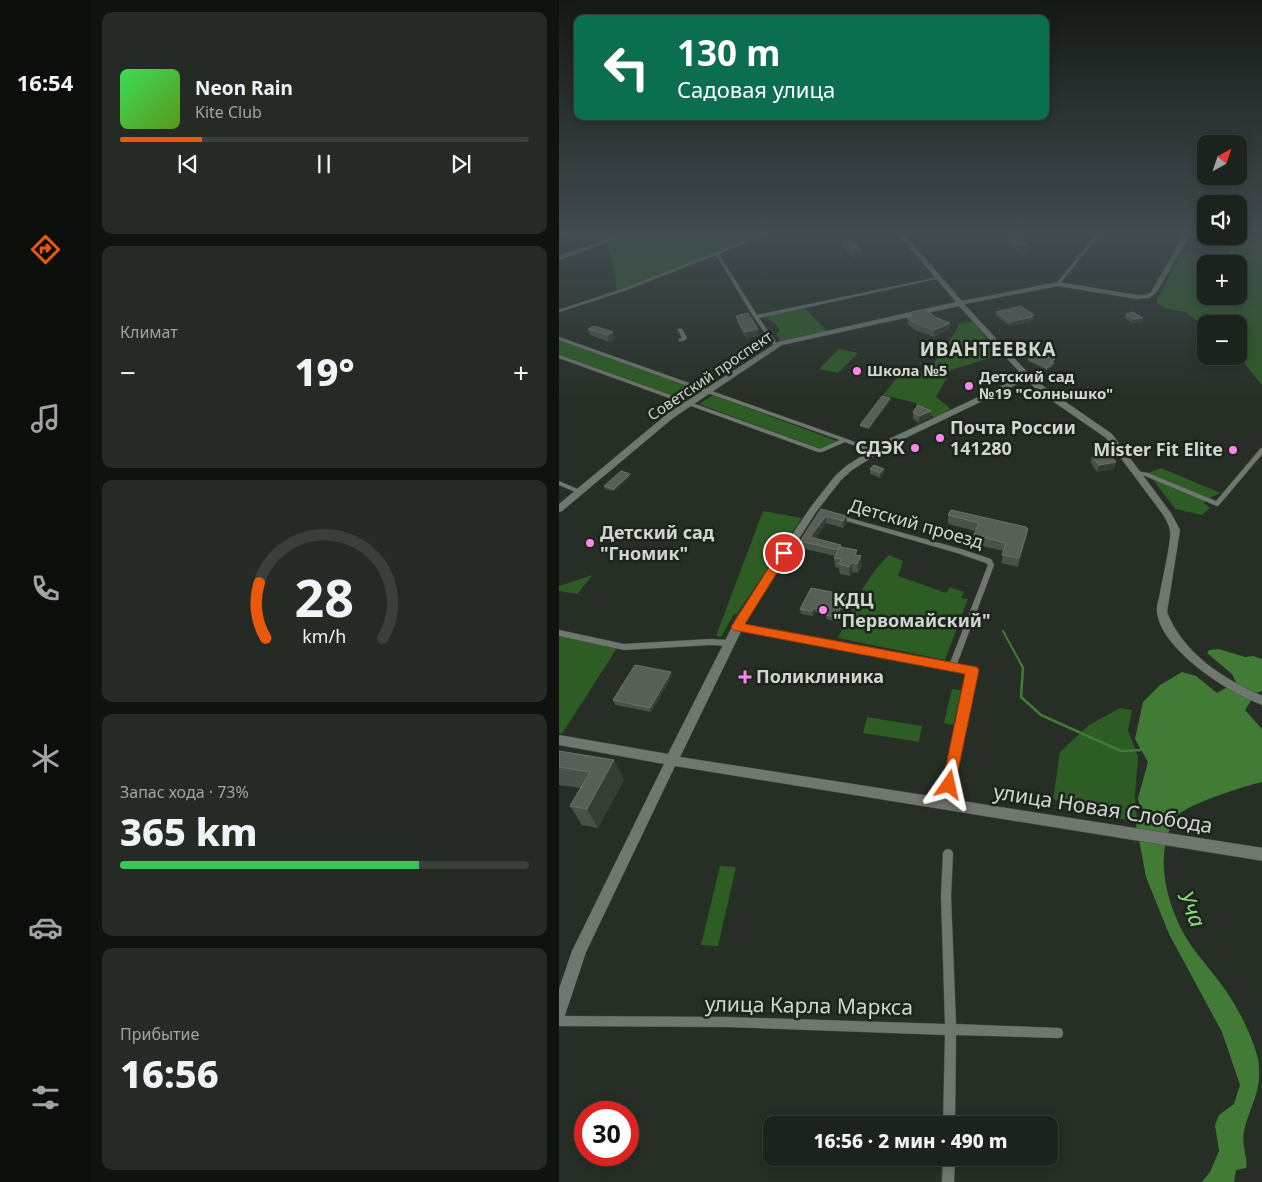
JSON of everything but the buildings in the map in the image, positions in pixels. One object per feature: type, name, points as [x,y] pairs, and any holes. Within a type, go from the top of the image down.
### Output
[{"type":"street","points":[[559,312],[623,289]]},
{"type":"street","points":[[739,289],[776,345]]},
{"type":"street","points":[[756,317],[887,289]]},
{"type":"street","points":[[948,289],[1027,377],[1044,391],[1107,434],[1137,473],[1168,516],[1175,530],[1162,612],[1164,622],[1185,649],[1223,680],[1258,700]]},
{"type":"street","name":"Советский проспект","points":[[559,509],[667,419],[776,345],[926,310],[1033,289]]},
{"type":"street","points":[[1089,289],[1147,297],[1155,289]]},
{"type":"street","points":[[680,330],[685,338],[681,340]]},
{"type":"street","points":[[559,338],[874,451]]},
{"type":"street","points":[[559,356],[820,451],[845,440]]},
{"type":"street","points":[[559,1013],[579,952],[596,914],[737,627],[843,472],[874,451],[1027,377]]},
{"type":"street","points":[[1137,473],[1146,474],[1217,504],[1262,448]]},
{"type":"street","points":[[559,483],[580,492]]},
{"type":"street","name":"Детский проезд","points":[[831,515],[985,558],[989,562],[991,566],[953,666]]},
{"type":"street","points":[[737,627],[973,670],[949,785]]},
{"type":"street","points":[[559,633],[624,647],[710,642],[729,643]]},
{"type":"street","name":"улица Новая Слобода","points":[[559,740],[671,760],[1262,855]]},
{"type":"street","points":[[948,853],[947,896],[951,1028],[949,1116]]},
{"type":"street","name":"улица Карла Маркса","points":[[559,1021],[727,1022],[1058,1033]]},
{"type":"street","points":[[948,1182],[949,1166]]},
{"type":"shaded area","points":[[1162,289],[1197,289],[1197,305],[1247,305],[1247,289],[1262,289],[1262,385],[1245,365],[1247,365],[1247,315],[1197,315],[1197,321],[1185,312],[1167,309],[1157,303]]},
{"type":"shaded area","points":[[805,308],[828,332],[781,341],[776,334],[780,331],[775,323],[763,317]]},
{"type":"shaded area","points":[[973,321],[999,355],[951,370],[936,397],[950,408],[945,414],[935,418],[917,408],[916,403],[883,395],[904,369],[927,373],[959,324]]},
{"type":"shaded area","points":[[559,338],[639,365],[700,390],[685,400],[559,356]]},
{"type":"shaded area","points":[[839,349],[858,353],[838,373],[819,369]]},
{"type":"shaded area","points":[[713,395],[840,442],[821,449],[699,404]]},
{"type":"shaded area","points":[[1161,468],[1221,493],[1207,499],[1204,503],[1210,508],[1202,515],[1175,509],[1148,473]]},
{"type":"shaded area","points":[[763,511],[802,518],[737,614],[734,614],[721,637],[716,636]]},
{"type":"shaded area","points":[[889,555],[903,561],[898,576],[946,593],[950,587],[964,592],[961,598],[968,599],[945,660],[838,638],[866,584]]},
{"type":"shaded area","points":[[593,575],[577,594],[559,591],[559,586]]},
{"type":"shaded area","points":[[559,636],[617,648],[562,734],[559,733]]},
{"type":"shaded area","points":[[1219,649],[1245,657],[1253,656],[1262,659],[1262,691],[1256,693],[1245,710],[1262,729],[1262,782],[1204,801],[1175,817],[1165,844],[1164,872],[1170,901],[1187,939],[1231,998],[1249,1032],[1258,1059],[1259,1080],[1244,1131],[1243,1141],[1246,1168],[1236,1170],[1234,1182],[1202,1182],[1210,1172],[1219,1151],[1215,1125],[1219,1115],[1234,1104],[1240,1085],[1222,1032],[1169,934],[1146,877],[1136,824],[1141,813],[1138,798],[1148,762],[1135,739],[1143,702],[1160,685],[1182,672],[1196,676],[1217,693],[1236,682],[1232,674],[1207,653],[1209,650]]},
{"type":"shaded area","points":[[952,689],[961,690],[953,725],[944,723]]},
{"type":"shaded area","points":[[1120,708],[1132,710],[1128,731],[1138,756],[1135,797],[1137,818],[1115,819],[1094,815],[1053,799],[1060,752],[1089,725]]},
{"type":"shaded area","points":[[867,717],[922,726],[919,742],[863,733]]},
{"type":"shaded area","points":[[720,866],[736,867],[718,946],[701,945]]},
{"type":"waterway","points":[[1003,631],[1022,666]]},
{"type":"waterway","points":[[1022,666],[1021,697],[1041,715],[1121,751],[1141,750]]},
{"type":"place","name":"Школа №5","points":[[857,371]]},
{"type":"place","name":"Детский сад №19 \"Солнышко\"","points":[[969,386]]},
{"type":"place","name":"Почта России 141280","points":[[940,438]]},
{"type":"place","name":"СДЭК","points":[[915,448]]},
{"type":"place","name":"Mister Fit Elite","points":[[1233,450]]},
{"type":"place","name":"Детский сад \"Гномик\"","points":[[590,543]]},
{"type":"place","name":"КДЦ \"Первомайский\"","points":[[823,610]]},
{"type":"place","name":"Поликлиника","points":[[745,677]]},
{"type":"district","name":"ИВАНТЕЕВКА","points":[[988,349]]},
{"type":"route","points":[[784,553],[737,627],[973,670],[949,785]]},
{"type":"water label","name":"Уча","points":[[1192,909]]}]
